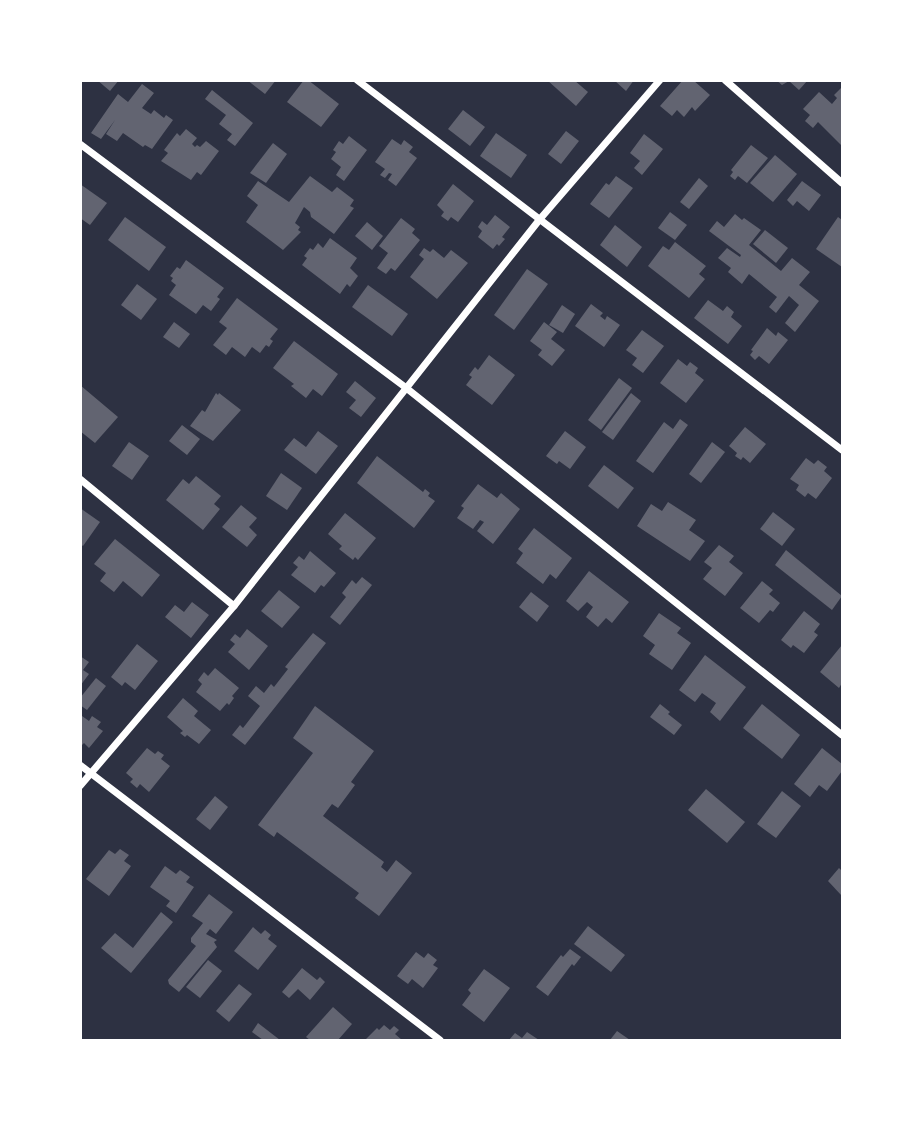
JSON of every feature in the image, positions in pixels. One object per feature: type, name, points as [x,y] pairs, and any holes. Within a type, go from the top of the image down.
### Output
[{"type":"street","points":[[357,80],[842,450]]},
{"type":"street","points":[[80,786],[234,606],[540,219],[660,80]]},
{"type":"street","points":[[725,80],[842,183]]},
{"type":"street","points":[[80,144],[405,387],[842,735]]},
{"type":"street","points":[[80,479],[234,606]]},
{"type":"street","points":[[80,765],[440,1041]]},
{"type":"building","points":[[97,80],[119,80],[110,91]]},
{"type":"building","points":[[247,80],[276,80],[265,94]]},
{"type":"building","points":[[304,80],[308,80],[339,104],[321,127],[287,102]]},
{"type":"building","points":[[547,80],[574,80],[588,92],[576,106]]},
{"type":"building","points":[[614,80],[634,80],[626,91]]},
{"type":"building","points":[[683,80],[693,80],[710,95],[695,111],[692,107],[684,117],[677,110],[672,116],[660,106]]},
{"type":"building","points":[[776,80],[808,80],[799,90],[789,81],[782,85]]},
{"type":"building","points":[[142,84],[154,93],[142,108],[151,114],[154,110],[164,118],[166,115],[173,120],[152,149],[145,145],[143,147],[123,133],[117,141],[106,134],[115,120],[101,139],[91,133],[118,94],[128,102]]},
{"type":"building","points":[[841,88],[842,146],[818,122],[813,128],[805,121],[810,115],[803,109],[819,92],[832,104],[837,98],[834,95]]},
{"type":"building","points":[[212,90],[253,123],[235,146],[227,140],[232,134],[219,124],[226,115],[205,99]]},
{"type":"building","points":[[463,110],[485,127],[470,146],[448,129]]},
{"type":"building","points":[[186,129],[197,138],[192,144],[195,147],[200,147],[206,141],[219,151],[201,175],[197,172],[191,180],[161,161],[168,153],[164,150],[177,133],[180,136]]},
{"type":"building","points":[[566,131],[579,141],[561,164],[548,154]]},
{"type":"building","points":[[496,133],[527,155],[511,178],[480,156]]},
{"type":"building","points":[[644,134],[663,149],[642,175],[634,168],[640,161],[630,153]]},
{"type":"building","points":[[349,136],[367,150],[344,181],[336,175],[341,167],[331,159],[339,141],[343,144]]},
{"type":"building","points":[[392,139],[401,145],[404,140],[413,147],[409,152],[417,158],[396,186],[388,180],[392,174],[389,173],[385,178],[380,175],[385,169],[375,162]]},
{"type":"building","points":[[273,143],[287,154],[266,183],[250,173]]},
{"type":"building","points":[[751,145],[768,158],[747,183],[738,176],[735,180],[730,176],[733,172],[731,170]]},
{"type":"building","points":[[775,155],[797,174],[773,202],[750,183]]},
{"type":"building","points":[[310,176],[332,192],[337,187],[354,200],[350,206],[354,208],[334,234],[311,217],[304,207],[295,223],[301,232],[283,250],[246,222],[258,205],[247,196],[258,181],[289,202]]},
{"type":"building","points":[[616,176],[633,188],[609,218],[590,204],[606,183],[609,185]]},
{"type":"building","points":[[699,178],[708,186],[689,209],[680,202]]},
{"type":"building","points":[[802,181],[821,195],[809,211],[797,201],[793,206],[787,200]]},
{"type":"building","points":[[80,184],[107,203],[90,225],[80,218]]},
{"type":"building","points":[[453,184],[474,201],[458,222],[451,217],[448,221],[441,216],[444,212],[437,205]]},
{"type":"building","points":[[670,212],[687,225],[675,240],[658,228]]},
{"type":"building","points":[[735,214],[761,230],[749,245],[781,271],[792,258],[810,272],[799,285],[819,301],[795,332],[785,323],[799,305],[789,296],[776,313],[769,307],[777,297],[749,274],[742,284],[728,272],[731,268],[718,258],[727,248],[740,257],[741,255],[709,231],[717,221],[724,227]]},
{"type":"building","points":[[495,215],[510,227],[502,237],[505,239],[493,249],[478,237],[482,231],[478,227],[482,221],[487,225]]},
{"type":"building","points":[[125,217],[166,247],[149,271],[108,240]]},
{"type":"building","points":[[838,217],[842,220],[842,267],[816,249]]},
{"type":"building","points":[[401,218],[415,229],[412,233],[420,240],[395,271],[391,268],[386,274],[377,268],[388,253],[379,246]]},
{"type":"building","points":[[367,222],[383,236],[372,250],[355,236]]},
{"type":"building","points":[[615,225],[642,247],[627,267],[600,245]]},
{"type":"building","points":[[765,230],[788,248],[776,263],[753,244]]},
{"type":"building","points":[[330,238],[357,258],[350,268],[358,276],[350,287],[347,284],[340,294],[302,265],[310,248],[313,250],[318,243],[323,248]]},
{"type":"building","points":[[675,242],[706,266],[699,274],[705,279],[689,298],[648,266],[663,246],[669,250]]},
{"type":"building","points":[[424,248],[430,252],[433,249],[444,258],[451,250],[468,263],[437,299],[410,277],[424,259],[419,255]]},
{"type":"building","points":[[186,260],[224,288],[211,311],[203,305],[196,314],[169,295],[176,285],[170,276],[177,267],[180,269]]},
{"type":"building","points":[[527,269],[548,284],[514,330],[494,315]]},
{"type":"building","points":[[137,284],[157,299],[141,320],[121,305]]},
{"type":"building","points":[[368,285],[408,314],[392,336],[352,307]]},
{"type":"building","points":[[237,298],[278,329],[270,339],[273,341],[269,347],[266,345],[260,353],[252,347],[245,357],[232,347],[226,355],[213,345],[227,328],[219,322]]},
{"type":"building","points":[[708,300],[723,311],[727,306],[734,312],[731,317],[742,326],[728,344],[694,318]]},
{"type":"building","points":[[591,304],[603,313],[600,316],[605,320],[607,316],[620,325],[604,347],[575,326]]},
{"type":"building","points":[[562,305],[575,314],[563,333],[549,325]]},
{"type":"building","points":[[174,322],[190,334],[179,348],[163,337]]},
{"type":"building","points":[[544,322],[557,332],[551,339],[565,350],[552,366],[538,355],[542,350],[530,341]]},
{"type":"building","points":[[767,328],[776,336],[778,332],[788,340],[769,364],[759,356],[755,360],[750,355]]},
{"type":"building","points":[[642,330],[664,346],[643,373],[632,365],[637,358],[626,350]]},
{"type":"building","points":[[294,341],[338,374],[322,396],[313,389],[306,398],[291,386],[294,384],[273,368]]},
{"type":"building","points":[[489,355],[515,375],[492,405],[466,385],[475,367],[478,370]]},
{"type":"building","points":[[678,359],[687,366],[690,362],[698,368],[695,373],[704,380],[686,403],[660,383]]},
{"type":"building","points":[[619,378],[632,388],[601,430],[588,420]]},
{"type":"building","points":[[355,381],[376,398],[361,417],[349,408],[356,400],[346,392]]},
{"type":"building","points":[[80,385],[118,417],[95,443],[80,431]]},
{"type":"building","points":[[216,393],[241,410],[213,441],[190,426],[202,410],[205,412]]},
{"type":"building","points":[[631,393],[641,401],[613,440],[602,432]]},
{"type":"building","points":[[680,419],[688,425],[653,473],[636,461],[664,422],[673,429]]},
{"type":"building","points":[[182,425],[200,439],[187,455],[169,441]]},
{"type":"building","points":[[745,427],[766,444],[750,463],[743,457],[741,460],[735,456],[737,453],[729,446]]},
{"type":"building","points":[[318,431],[338,446],[316,474],[284,450],[294,438],[306,447]]},
{"type":"building","points":[[565,431],[586,447],[570,469],[546,456]]},
{"type":"building","points":[[129,442],[149,456],[132,480],[112,466]]},
{"type":"building","points":[[712,442],[725,452],[701,483],[689,474]]},
{"type":"building","points":[[377,456],[423,492],[425,489],[430,493],[428,496],[435,501],[414,528],[357,483]]},
{"type":"building","points":[[806,458],[814,464],[818,460],[827,467],[824,471],[832,478],[816,499],[808,493],[805,497],[796,490],[799,485],[790,479]]},
{"type":"building","points":[[604,465],[634,488],[618,509],[588,486]]},
{"type":"building","points":[[281,473],[302,488],[287,510],[266,496]]},
{"type":"building","points":[[196,476],[221,496],[214,504],[220,509],[203,530],[166,500],[183,479],[189,484]]},
{"type":"building","points":[[478,484],[497,498],[501,493],[520,509],[493,544],[477,531],[484,522],[480,520],[473,529],[457,518],[464,508],[461,506]]},
{"type":"building","points":[[668,502],[696,520],[689,530],[705,541],[690,561],[637,526],[651,504],[662,511]]},
{"type":"building","points":[[241,505],[257,518],[249,527],[257,535],[247,547],[222,527]]},
{"type":"building","points":[[80,508],[100,522],[83,546],[80,544]]},
{"type":"building","points":[[773,512],[795,529],[782,546],[760,529]]},
{"type":"building","points":[[345,513],[376,538],[358,560],[355,557],[353,560],[339,549],[342,546],[328,534]]},
{"type":"building","points":[[534,528],[572,558],[556,579],[550,574],[543,584],[516,563],[523,553],[518,549]]},
{"type":"building","points":[[115,539],[160,575],[142,597],[123,581],[114,592],[100,581],[106,573],[94,564]]},
{"type":"building","points":[[719,545],[734,556],[729,562],[743,573],[725,596],[703,579],[712,568],[704,562]]},
{"type":"building","points":[[786,550],[842,596],[832,610],[775,565]]},
{"type":"building","points":[[310,551],[336,573],[315,593],[291,575],[298,567],[293,563],[299,556],[304,560]]},
{"type":"building","points":[[589,571],[629,602],[612,623],[606,618],[598,627],[586,617],[593,607],[587,602],[578,611],[566,601]]},
{"type":"building","points":[[362,577],[372,585],[340,625],[330,617],[346,597],[342,593],[352,580],[356,584]]},
{"type":"building","points":[[762,581],[773,590],[769,594],[780,603],[759,623],[740,608]]},
{"type":"building","points":[[279,590],[300,607],[282,628],[261,611]]},
{"type":"building","points":[[531,592],[549,606],[537,622],[519,607]]},
{"type":"building","points":[[192,602],[209,615],[191,638],[165,617],[175,605],[184,612]]},
{"type":"building","points":[[804,611],[820,624],[814,632],[818,635],[804,653],[781,640]]},
{"type":"building","points":[[659,613],[681,628],[677,633],[691,643],[672,670],[649,654],[655,645],[643,636]]},
{"type":"building","points":[[247,629],[268,646],[249,670],[228,652],[235,644],[230,640],[235,634],[240,638]]},
{"type":"building","points":[[313,633],[326,643],[245,745],[232,735],[240,725],[243,728],[260,706],[248,696],[256,686],[264,693],[271,684],[274,687],[288,669],[285,667]]},
{"type":"building","points":[[137,644],[158,661],[135,690],[125,682],[122,686],[111,677]]},
{"type":"building","points":[[842,645],[842,683],[839,688],[820,672]]},
{"type":"building","points":[[705,655],[746,687],[720,721],[710,712],[716,703],[702,693],[695,702],[679,690]]},
{"type":"building","points":[[80,656],[89,662],[83,670],[89,674],[80,686]]},
{"type":"building","points":[[215,668],[239,688],[229,705],[227,703],[220,711],[196,692],[202,684],[198,680],[204,672],[208,676]]},
{"type":"building","points":[[96,678],[106,686],[87,710],[80,705],[80,698]]},
{"type":"building","points":[[183,698],[198,711],[194,716],[211,730],[199,744],[180,733],[183,731],[167,717]]},
{"type":"building","points":[[660,704],[682,725],[674,735],[650,717]]},
{"type":"building","points":[[762,704],[800,735],[782,759],[743,728]]},
{"type":"building","points":[[315,706],[374,751],[351,782],[355,785],[338,808],[332,804],[323,816],[384,862],[381,867],[387,872],[396,860],[412,873],[379,916],[355,898],[359,893],[277,832],[274,837],[258,825],[313,753],[293,738]]},
{"type":"building","points":[[82,716],[89,721],[92,716],[101,722],[97,727],[103,731],[89,748],[84,743],[80,747]]},
{"type":"building","points":[[147,748],[155,754],[158,751],[164,755],[161,759],[170,766],[149,792],[140,784],[137,788],[126,773]]},
{"type":"building","points":[[822,748],[842,764],[842,771],[827,791],[819,785],[810,797],[794,784]]},
{"type":"building","points":[[706,789],[745,822],[727,843],[688,810]]},
{"type":"building","points":[[782,791],[801,806],[776,838],[757,824]]},
{"type":"building","points":[[215,796],[228,807],[210,830],[196,819]]},
{"type":"building","points":[[120,849],[129,855],[124,861],[131,866],[109,896],[86,879],[109,850],[115,854]]},
{"type":"building","points":[[165,866],[176,874],[180,870],[190,877],[186,882],[194,887],[176,913],[166,906],[170,901],[150,887]]},
{"type":"building","points":[[839,868],[842,871],[842,896],[828,881]]},
{"type":"building","points":[[209,894],[233,912],[216,934],[210,929],[206,934],[217,940],[214,942],[217,947],[179,992],[168,980],[196,946],[191,942],[191,938],[203,923],[192,916]]},
{"type":"building","points":[[161,912],[173,922],[131,973],[101,948],[115,933],[133,948]]},
{"type":"building","points":[[588,926],[625,955],[611,972],[574,944]]},
{"type":"building","points":[[253,927],[261,934],[265,930],[271,935],[268,939],[277,946],[258,970],[234,951]]},
{"type":"building","points":[[570,949],[581,957],[574,966],[572,964],[548,996],[536,987],[561,955],[563,957]]},
{"type":"building","points":[[416,952],[424,958],[428,953],[437,960],[433,965],[438,968],[423,988],[412,979],[408,984],[397,976]]},
{"type":"building","points":[[208,960],[222,971],[200,998],[186,987]]},
{"type":"building","points":[[302,968],[317,980],[320,977],[325,982],[310,1000],[298,989],[289,998],[282,992]]},
{"type":"building","points":[[484,969],[510,988],[484,1022],[462,1005],[471,993],[468,990]]},
{"type":"building","points":[[239,984],[252,994],[229,1022],[216,1011]]},
{"type":"building","points":[[333,1007],[352,1024],[338,1040],[310,1040],[306,1037]]},
{"type":"building","points":[[258,1023],[280,1040],[263,1040],[252,1032]]},
{"type":"building","points":[[384,1025],[390,1030],[394,1026],[399,1030],[395,1034],[402,1040],[365,1040],[377,1028],[379,1030]]},
{"type":"building","points":[[617,1031],[630,1040],[610,1040]]},
{"type":"building","points":[[527,1032],[539,1040],[509,1040],[515,1033],[522,1038]]}]
